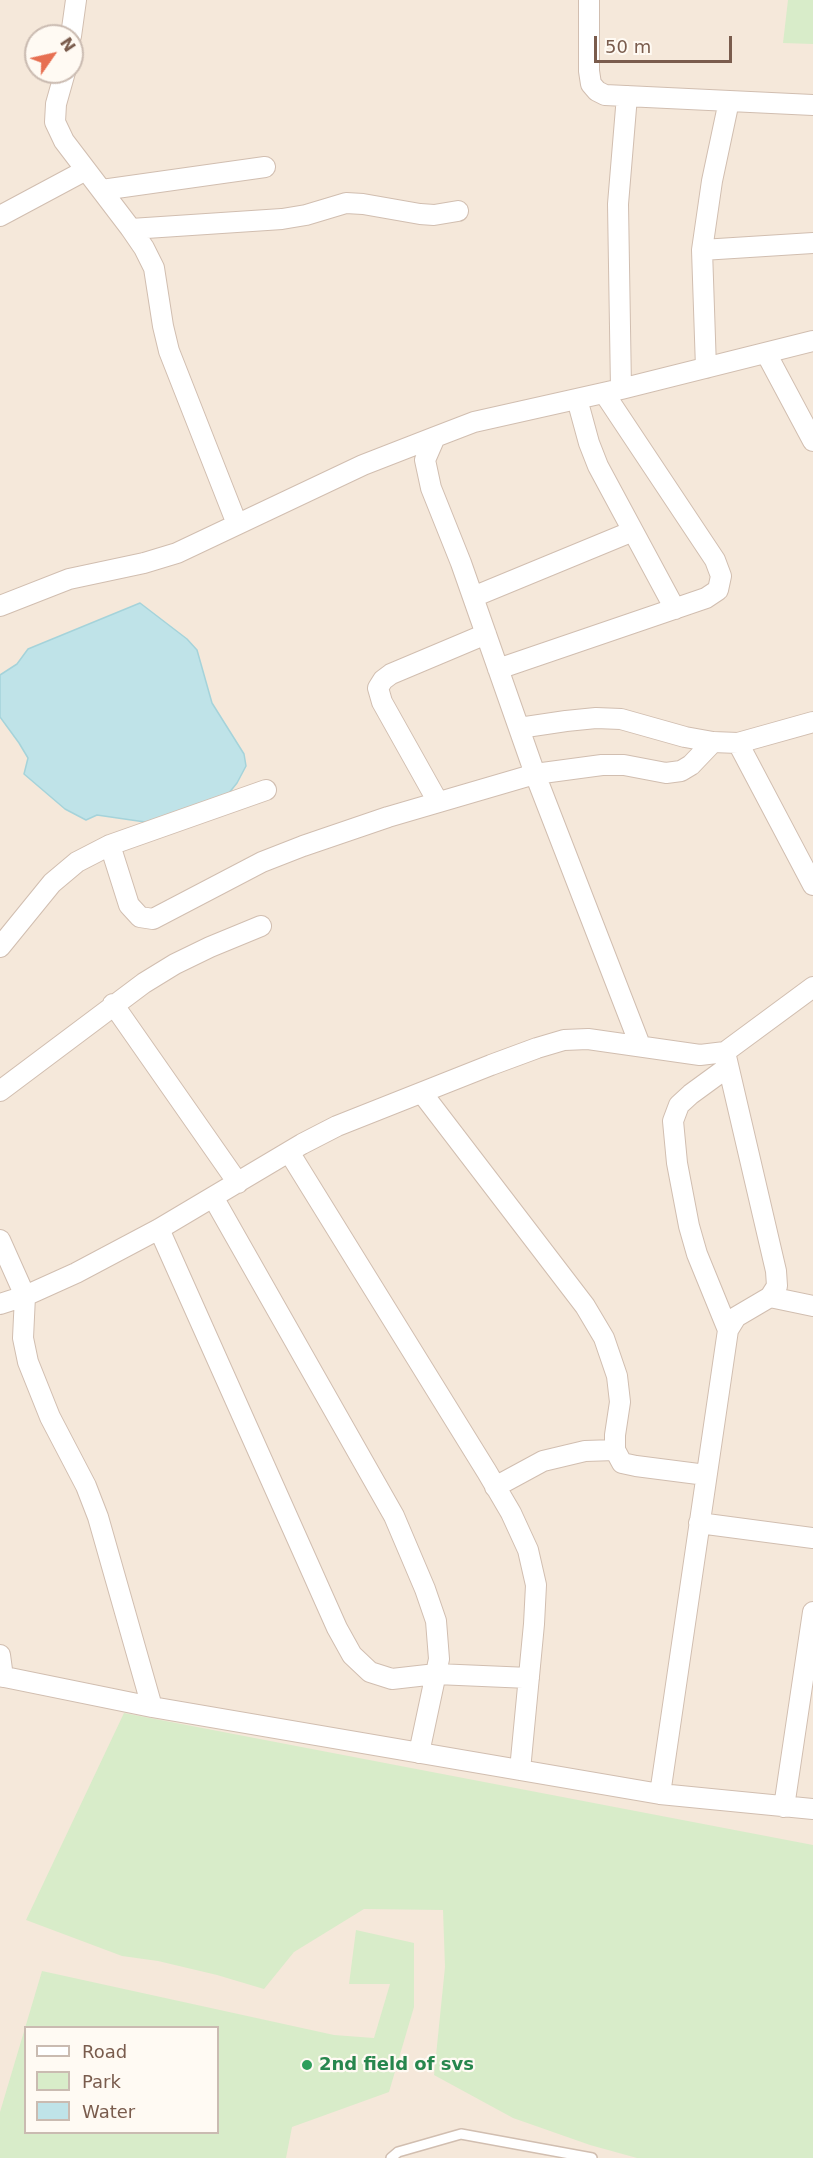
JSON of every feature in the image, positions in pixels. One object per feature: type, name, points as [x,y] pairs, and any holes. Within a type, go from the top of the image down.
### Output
[{"type":"street","points":[[73,24],[76,0]]},
{"type":"street","points":[[589,0],[591,84],[605,95],[813,105]]},
{"type":"street","points":[[61,84],[56,104],[55,122],[63,141],[131,229],[154,268],[169,351],[237,524]]},
{"type":"street","points":[[498,669],[706,598],[718,590],[721,576],[714,560],[612,391],[618,204],[627,96]]},
{"type":"street","points":[[706,368],[702,250],[711,181],[729,101]]},
{"type":"street","points":[[102,190],[265,167]]},
{"type":"street","points":[[0,216],[86,170]]},
{"type":"street","points":[[131,229],[282,219],[346,203],[420,214],[434,215],[458,211]]},
{"type":"street","points":[[702,250],[813,243]]},
{"type":"street","points":[[0,606],[69,579],[144,564],[177,553],[363,465],[474,422],[612,391],[813,341]]},
{"type":"street","points":[[766,353],[813,441]]},
{"type":"street","points":[[577,399],[592,451],[675,609]]},
{"type":"street","points":[[435,437],[425,460],[431,488],[473,597],[536,774],[640,1045]]},
{"type":"street","points":[[473,597],[633,531]]},
{"type":"street","points":[[438,802],[382,702],[378,688],[391,674],[486,634]]},
{"type":"street","points":[[519,728],[596,718],[621,720],[713,742],[738,743],[813,722]]},
{"type":"street","points":[[110,845],[129,905],[140,917],[153,919],[262,862],[303,846],[438,802],[536,774],[602,765],[624,765],[666,773],[681,771],[691,765],[713,742]]},
{"type":"street","points":[[738,743],[813,885]]},
{"type":"street","points":[[0,946],[52,883],[76,862],[110,845],[266,789]]},
{"type":"street","points":[[0,1092],[113,1004],[175,964],[261,926]]},
{"type":"street","points":[[728,1330],[689,1226],[677,1163],[673,1121],[679,1105],[727,1060],[813,987]]},
{"type":"street","points":[[113,1004],[238,1183]]},
{"type":"street","points":[[0,1304],[25,1296],[76,1273],[159,1229],[337,1126],[537,1048],[564,1040],[588,1039],[640,1045],[727,1060]]},
{"type":"street","points":[[660,1794],[728,1330],[736,1317],[770,1297],[777,1286],[776,1271],[727,1060]]},
{"type":"street","points":[[422,1093],[585,1306],[604,1338],[617,1376],[620,1402],[615,1450],[622,1463],[706,1475]]},
{"type":"street","points":[[289,1152],[511,1513],[528,1550],[536,1585],[520,1770]]},
{"type":"street","points":[[213,1197],[394,1516],[436,1622],[439,1659],[419,1753]]},
{"type":"street","points":[[159,1229],[337,1628],[352,1655],[370,1672],[392,1679],[436,1674],[529,1678]]},
{"type":"street","points":[[0,1240],[25,1296],[23,1338],[28,1362],[51,1417],[86,1486],[98,1516],[153,1707]]},
{"type":"street","points":[[770,1297],[813,1306]]},
{"type":"street","points":[[495,1487],[528,1468],[553,1458],[585,1451],[615,1450]]},
{"type":"street","points":[[699,1524],[813,1538]]},
{"type":"street","points":[[784,1807],[813,1612]]},
{"type":"street","points":[[0,1655],[2,1676],[153,1707],[660,1794],[813,1809]]},
{"type":"lane","points":[[391,2158],[398,2152],[461,2134],[592,2158]]},
{"type":"shaded area","points":[[0,0],[813,0],[813,2158],[0,2158]]},
{"type":"green space","points":[[788,0],[813,0],[813,44],[783,43]]},
{"type":"green space","points":[[124,1713],[813,1845],[813,2158],[637,2158],[590,2145],[513,2118],[434,2075],[445,1967],[443,1910],[364,1909],[294,1952],[264,1989],[158,1961],[122,1956],[26,1920]]},
{"type":"green space","name":"2nd field of svs","points":[[356,1930],[414,1943],[414,2007],[389,2092],[292,2127],[286,2158],[0,2158],[0,2112],[24,2031],[24,2134],[219,2134],[219,2026],[26,2026],[42,1971],[334,2035],[374,2038],[390,1984],[349,1984]]},
{"type":"water","points":[[140,603],[187,639],[197,650],[212,703],[244,754],[246,766],[237,783],[224,799],[171,819],[145,822],[97,815],[86,820],[65,809],[24,774],[28,758],[0,717],[0,675],[17,664],[28,649]]},
{"type":"place","name":"2nd field of svs","points":[[307,2065]]}]
